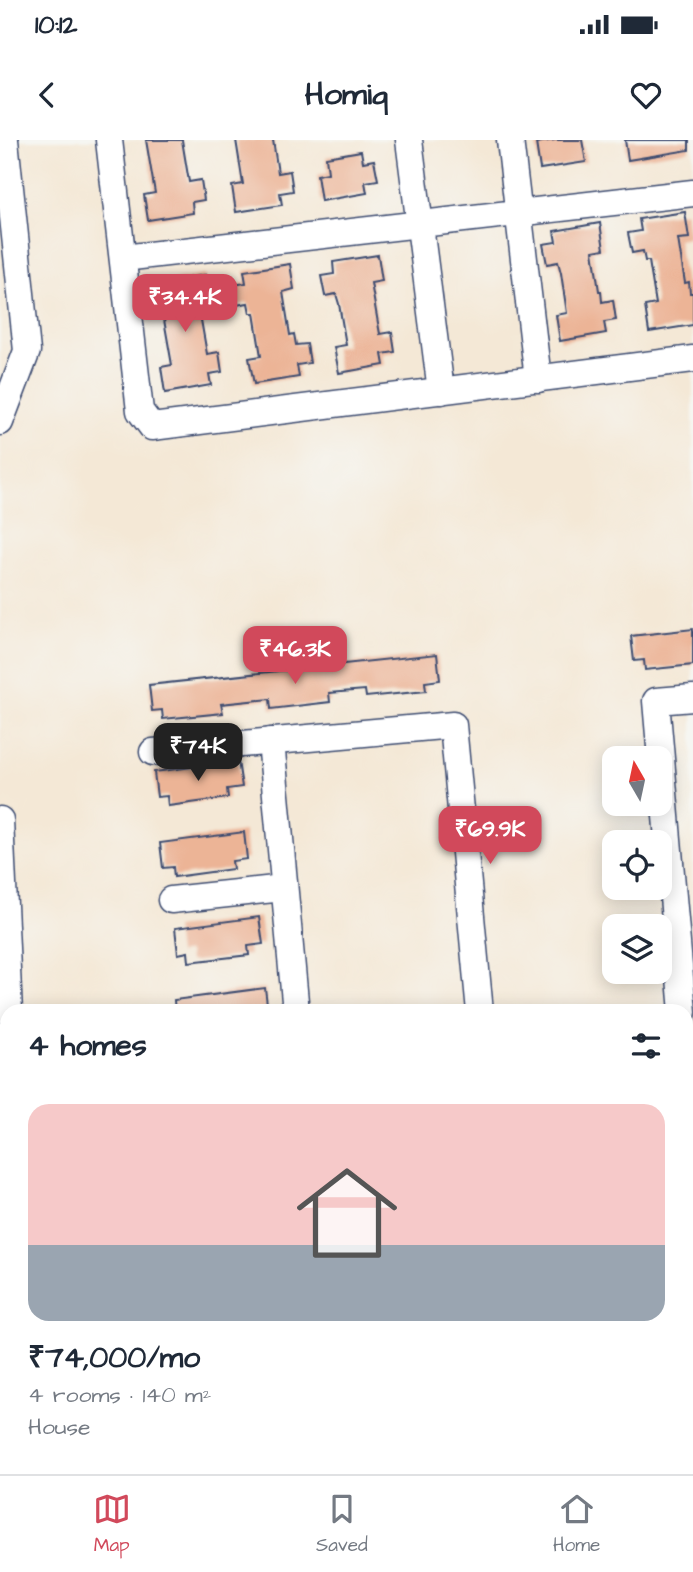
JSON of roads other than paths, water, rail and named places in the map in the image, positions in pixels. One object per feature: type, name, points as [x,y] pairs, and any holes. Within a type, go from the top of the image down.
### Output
[{"type":"street","points":[[0,422],[27,351],[5,140]]},
{"type":"street","points":[[110,140],[140,411],[152,427],[693,359]]},
{"type":"street","points":[[409,140],[441,391]]},
{"type":"street","points":[[510,140],[538,379]]},
{"type":"street","points":[[123,258],[693,193]]},
{"type":"street","points":[[682,1004],[656,701],[693,698]]},
{"type":"street","points":[[153,752],[453,724],[479,1004]]},
{"type":"street","points":[[271,741],[295,1004]]},
{"type":"street","points":[[0,820],[9,1004]]},
{"type":"street","points":[[171,900],[284,888]]}]
